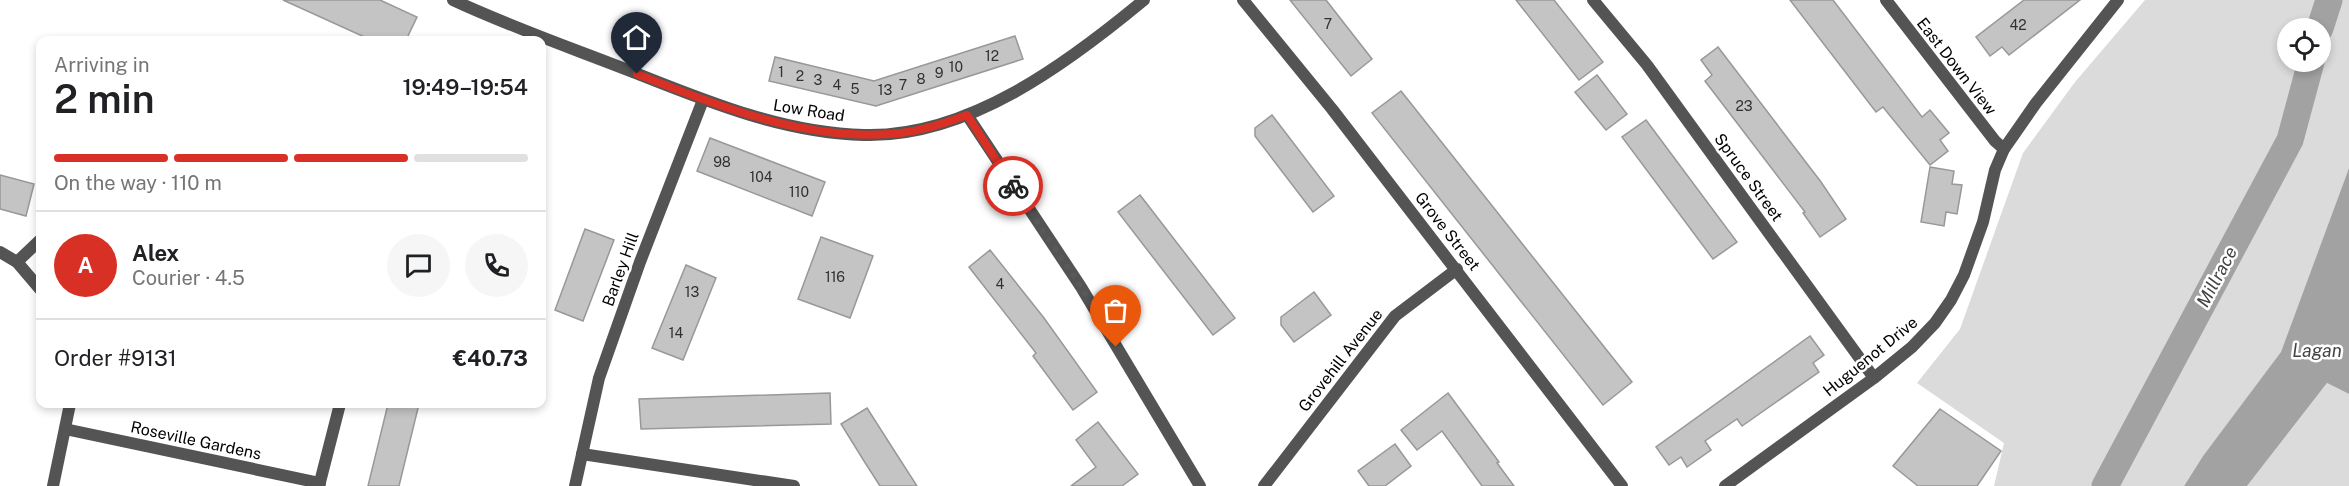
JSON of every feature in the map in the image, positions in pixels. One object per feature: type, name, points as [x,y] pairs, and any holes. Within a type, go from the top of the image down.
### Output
[{"type":"street","name":"Low Road","points":[[453,0],[543,36]]},
{"type":"street","name":"Low Road","points":[[546,37],[703,100],[755,117],[799,128],[865,135],[903,133],[940,125],[996,102],[1084,47],[1144,0]]},
{"type":"street","name":"Grove Street","points":[[1243,0],[1457,269],[1622,486]]},
{"type":"street","name":"Spruce Street","points":[[1593,0],[1647,65],[1874,378]]},
{"type":"street","name":"East Down View","points":[[1886,0],[1995,141],[2004,149]]},
{"type":"street","name":"Huguenot Drive","points":[[1725,486],[1874,378],[1912,347],[1935,323],[1951,300],[1975,246],[1995,170],[2004,149],[2036,103],[2118,0]]},
{"type":"street","name":"Barley Hill","points":[[575,486],[599,378],[640,262],[703,100]]},
{"type":"street","points":[[967,115],[1081,287],[1200,486]]},
{"type":"street","points":[[17,262],[36,244]]},
{"type":"street","points":[[0,252],[17,262],[36,284]]},
{"type":"street","name":"Grovehill Avenue","points":[[1264,486],[1395,316],[1457,269]]},
{"type":"street","points":[[53,486],[69,408]]},
{"type":"street","name":"Roseville Gardens","points":[[65,429],[320,485],[339,408]]},
{"type":"street","points":[[582,454],[794,486]]},
{"type":"shaded area","points":[[2145,0],[2349,0],[2349,168],[2281,353],[2203,456],[2184,486],[1994,486],[2004,443],[1917,383],[1960,329],[2023,153],[2075,82]]},
{"type":"shaded area","points":[[2327,383],[2349,394],[2349,486],[2247,486]]},
{"type":"water","name":"Lagan","points":[[2349,168],[2349,394],[2327,383],[2247,486],[2184,486],[2203,456],[2281,352]]},
{"type":"building","points":[[283,0],[380,0],[417,17],[408,36],[362,36]]},
{"type":"building","points":[[1290,0],[1326,0],[1372,59],[1351,76]]},
{"type":"building","points":[[1516,0],[1554,0],[1603,62],[1579,80]]},
{"type":"building","points":[[1790,0],[1833,0],[1922,117],[1930,110],[1949,133],[1940,140],[1948,151],[1930,165],[1883,107],[1876,112]]},
{"type":"building","points":[[2024,0],[2080,0],[2009,55],[2002,47],[1990,56],[1976,37]]},
{"type":"building","points":[[1015,36],[1023,59],[876,106],[769,81],[775,57],[874,81]]},
{"type":"building","points":[[1718,47],[1821,182],[1846,219],[1820,237],[1803,213],[1805,212],[1705,81],[1712,75],[1701,60]]},
{"type":"building","points":[[1597,75],[1627,114],[1606,130],[1575,92]]},
{"type":"building","points":[[1401,91],[1632,382],[1603,405],[1372,113]]},
{"type":"building","points":[[1272,115],[1334,196],[1313,212],[1255,136],[1255,128]]},
{"type":"building","points":[[1646,120],[1737,242],[1713,259],[1622,137]]},
{"type":"building","points":[[710,138],[825,182],[812,216],[697,171]]},
{"type":"building","points":[[1930,167],[1954,171],[1952,184],[1962,185],[1957,214],[1946,212],[1944,226],[1921,222]]},
{"type":"building","points":[[0,175],[34,184],[26,216],[0,209]]},
{"type":"building","points":[[1140,195],[1235,318],[1213,335],[1118,212]]},
{"type":"building","points":[[585,229],[614,240],[583,321],[555,310]]},
{"type":"building","points":[[821,237],[873,256],[850,318],[798,299]]},
{"type":"building","points":[[990,250],[1044,318],[1097,392],[1073,410],[1033,356],[1036,353],[969,267]]},
{"type":"building","points":[[686,265],[716,278],[683,360],[652,348]]},
{"type":"building","points":[[1314,292],[1331,315],[1294,342],[1281,325],[1281,317]]},
{"type":"building","points":[[1810,336],[1824,355],[1813,363],[1819,372],[1742,426],[1737,419],[1705,441],[1711,450],[1687,467],[1681,457],[1669,465],[1656,447]]},
{"type":"building","points":[[830,393],[831,424],[641,429],[639,399]]},
{"type":"building","points":[[1448,393],[1514,486],[1482,486],[1442,431],[1417,450],[1401,430]]},
{"type":"building","points":[[387,408],[418,408],[399,486],[368,486]]},
{"type":"building","points":[[867,408],[917,486],[880,486],[841,424]]},
{"type":"building","points":[[1940,409],[2001,451],[1977,486],[1918,486],[1893,466]]},
{"type":"building","points":[[1098,422],[1138,474],[1122,486],[1071,486],[1096,467],[1076,440]]},
{"type":"building","points":[[1395,444],[1411,466],[1385,486],[1369,486],[1358,471]]},
{"type":"waterway","name":"Millrace","points":[[2323,18],[2329,0]]},
{"type":"waterway","name":"Millrace","points":[[2105,486],[2290,140],[2308,72]]},
{"type":"way so far","points":[[1013,186],[1081,287],[1116,347]]},
{"type":"route","points":[[637,74],[703,100],[799,128],[865,135],[903,133],[940,125],[967,115],[1013,186]]}]
